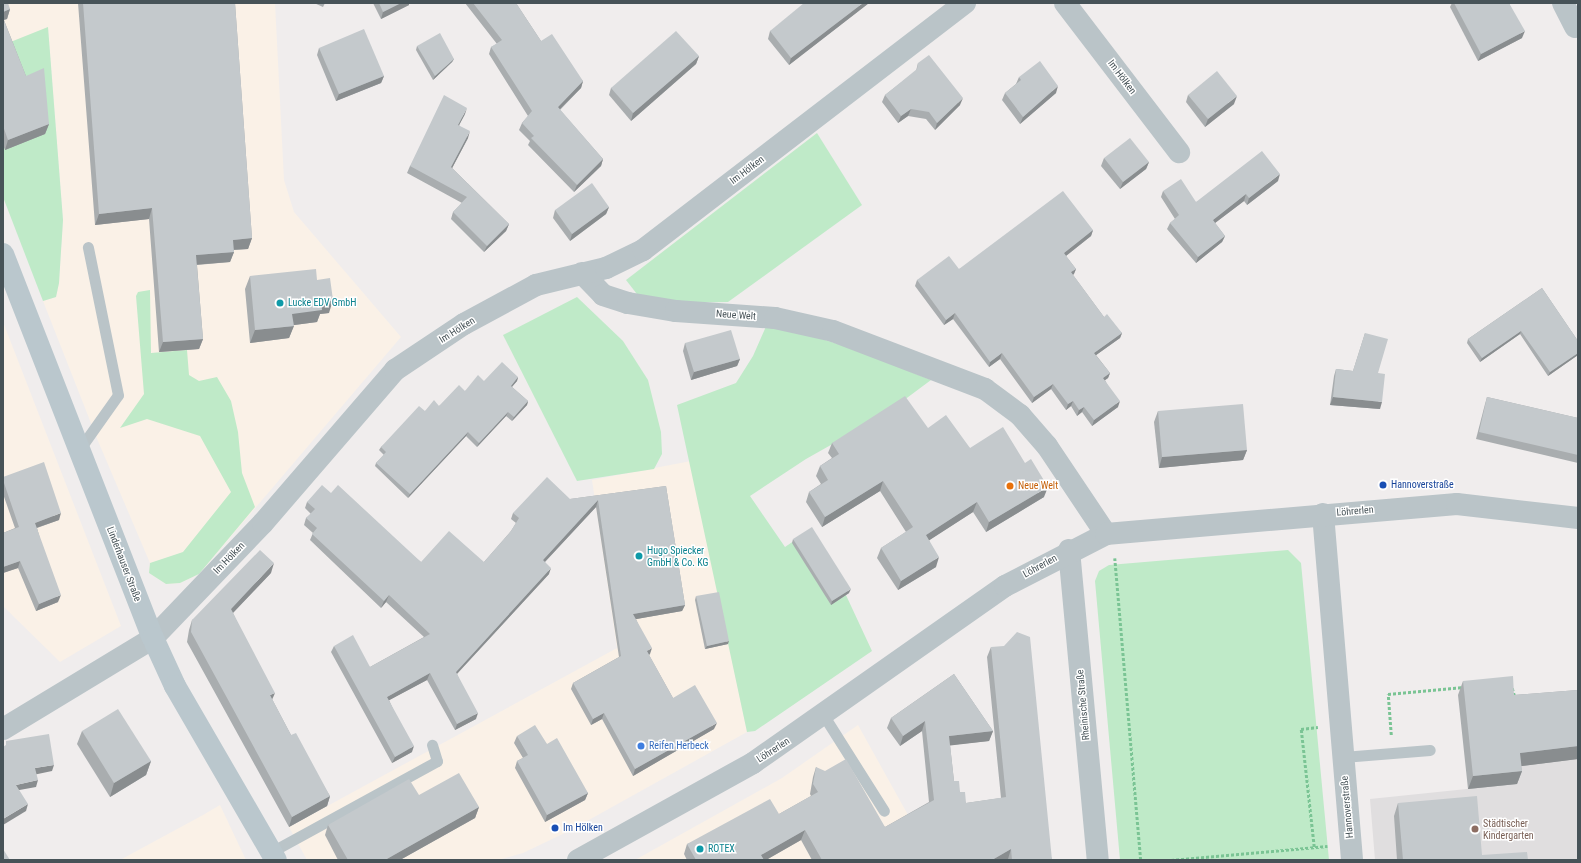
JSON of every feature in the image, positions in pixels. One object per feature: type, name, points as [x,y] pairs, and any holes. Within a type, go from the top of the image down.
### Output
[{"type":"main road","name":"Linderhauser Straße","points":[[3,254],[153,638],[175,686],[273,856]]},
{"type":"street","name":"Im Hölken","points":[[3,729],[153,638],[263,522],[395,370],[464,324],[536,285],[606,268],[643,250],[965,3]]},
{"type":"street","name":"Im Hölken","points":[[1065,3],[1179,152]]},
{"type":"street","points":[[1563,3],[1576,27]]},
{"type":"street","name":"Neue Welt","points":[[582,274],[603,295],[628,303],[676,311],[774,318],[833,331],[985,389],[1020,415],[1047,446],[1109,533]]},
{"type":"street","name":"Löhrerlen","points":[[578,860],[753,763],[824,716],[1005,586],[1069,550],[1109,533],[1457,504],[1578,518]]},
{"type":"street","name":"Hannoverstraße","points":[[1323,514],[1351,852]]},
{"type":"street","name":"Rheinische Straße","points":[[1069,550],[1098,860]]},
{"type":"lane","points":[[79,450],[118,394],[88,247]]},
{"type":"lane","points":[[824,716],[884,811]]},
{"type":"lane","points":[[273,856],[437,761],[432,745]]},
{"type":"lane","points":[[1343,757],[1430,750]]},
{"type":"path","points":[[1109,533],[1141,860]]},
{"type":"path","points":[[1506,683],[1513,682],[1516,701],[1523,700]]},
{"type":"path","points":[[1392,753],[1388,694],[1466,687]]},
{"type":"path","points":[[1314,847],[1301,729],[1340,725]]},
{"type":"path","points":[[1170,860],[1314,847],[1351,852]]},
{"type":"shaded area","points":[[3,3],[275,3],[284,180],[294,212],[401,337],[199,574],[180,583],[166,584],[149,573],[150,563],[98,441],[43,301],[56,297],[59,283],[63,220],[48,28],[3,45]]},
{"type":"shaded area","points":[[3,322],[121,626],[60,662],[3,606]]},
{"type":"shaded area","points":[[691,461],[747,732],[569,831],[523,853],[498,860],[307,860],[289,827],[617,648],[592,480]]},
{"type":"shaded area","points":[[858,725],[933,860],[635,860],[782,778]]},
{"type":"shaded area","name":"Städtischer Kindergarten","points":[[1578,759],[1578,860],[1375,860],[1370,799],[1515,784],[1514,766]]},
{"type":"shaded area","points":[[220,805],[246,860],[120,860],[203,815]]},
{"type":"green space","points":[[48,27],[63,220],[59,283],[56,297],[43,301],[3,197],[3,45]]},
{"type":"green space","points":[[817,133],[862,205],[728,302],[671,303],[640,298],[626,280]]},
{"type":"green space","points":[[150,290],[151,353],[187,350],[189,375],[199,381],[217,377],[231,401],[238,432],[242,473],[255,507],[199,574],[180,583],[166,584],[149,573],[150,563],[183,552],[231,492],[200,436],[147,419],[120,428],[144,394],[136,296],[138,292]]},
{"type":"green space","points":[[577,297],[623,341],[648,380],[661,432],[662,454],[654,469],[577,481],[503,335]]},
{"type":"green space","points":[[768,322],[857,350],[931,380],[884,415],[806,459],[750,496],[785,547],[807,532],[845,593],[872,651],[755,731],[747,732],[677,405],[736,383],[753,356]]},
{"type":"green space","points":[[1288,550],[1301,563],[1329,860],[1120,860],[1095,581],[1099,571],[1109,565]]},
{"type":"building","points":[[3,3],[8,3],[10,9],[3,12]]},
{"type":"building","points":[[83,3],[235,3],[252,238],[233,240],[234,252],[196,255],[203,339],[163,342],[152,208],[99,214]]},
{"type":"building","points":[[379,3],[401,3],[383,12]]},
{"type":"building","points":[[473,3],[516,3],[541,41],[552,34],[583,81],[558,107],[603,159],[577,185],[531,138],[534,136],[522,123],[532,111],[491,47],[502,40]]},
{"type":"building","points":[[804,3],[863,3],[791,58],[770,31]]},
{"type":"building","points":[[1454,3],[1509,3],[1525,31],[1481,54]]},
{"type":"building","points":[[3,18],[26,76],[44,68],[49,124],[8,140],[3,126]]},
{"type":"building","points":[[364,29],[384,76],[339,94],[319,48]]},
{"type":"building","points":[[676,31],[699,56],[633,113],[611,88]]},
{"type":"building","points":[[440,33],[454,59],[435,76],[417,46]]},
{"type":"building","points":[[929,55],[963,98],[937,123],[929,112],[911,109],[901,116],[885,95],[917,69],[918,63]]},
{"type":"building","points":[[1040,61],[1058,86],[1023,117],[1005,93],[1021,80],[1019,77]]},
{"type":"building","points":[[1217,71],[1237,96],[1208,119],[1188,95]]},
{"type":"building","points":[[444,95],[467,108],[458,125],[470,131],[451,167],[509,224],[487,246],[453,212],[467,197],[410,166]]},
{"type":"building","points":[[1130,138],[1149,162],[1123,182],[1104,158]]},
{"type":"building","points":[[1262,151],[1280,174],[1249,198],[1246,194],[1213,220],[1225,236],[1198,257],[1170,223],[1179,215],[1163,191],[1181,179],[1196,202]]},
{"type":"building","points":[[592,183],[609,207],[572,234],[555,210]]},
{"type":"building","points":[[1063,191],[1093,230],[1064,253],[1076,269],[1071,272],[1104,317],[1107,314],[1122,333],[1094,353],[1110,373],[1103,378],[1120,401],[1094,420],[1084,407],[1079,410],[1073,401],[1068,404],[1053,384],[1034,397],[1002,353],[990,362],[955,313],[946,320],[917,280],[949,256],[959,269]]},
{"type":"building","name":"Lucke EDV GmbH","points":[[316,269],[317,280],[330,278],[333,300],[321,302],[322,310],[292,314],[294,326],[255,330],[250,276]]},
{"type":"building","points":[[1542,288],[1578,341],[1578,353],[1550,372],[1521,331],[1482,358],[1468,339]]},
{"type":"building","points":[[731,330],[740,359],[694,372],[685,343]]},
{"type":"building","points":[[1365,333],[1388,339],[1378,373],[1385,374],[1382,402],[1333,397],[1336,369],[1353,371]]},
{"type":"building","points":[[502,362],[518,377],[511,386],[528,401],[514,417],[508,412],[479,443],[468,432],[410,494],[376,463],[386,452],[381,447],[419,406],[425,411],[434,400],[439,406],[459,385],[465,391],[478,375],[484,381]]},
{"type":"building","points":[[905,396],[928,428],[946,415],[970,448],[1003,427],[1025,463],[1031,459],[1048,487],[989,522],[977,502],[926,535],[939,557],[901,581],[881,548],[913,527],[883,481],[825,517],[809,492],[828,480],[820,466],[839,454],[832,443]]},
{"type":"building","points":[[1487,397],[1578,418],[1578,455],[1479,432]]},
{"type":"building","points":[[1243,404],[1247,450],[1162,457],[1158,411]]},
{"type":"building","points":[[44,462],[61,513],[35,523],[61,595],[39,604],[20,561],[3,567],[3,533],[19,527],[3,477]]},
{"type":"building","points":[[547,477],[570,499],[666,486],[685,605],[633,614],[652,648],[647,651],[673,698],[695,685],[717,723],[635,769],[604,713],[593,719],[573,683],[621,656],[598,500],[543,560],[551,568],[456,672],[478,713],[457,724],[430,673],[387,697],[414,746],[395,757],[334,646],[353,635],[370,667],[430,634],[389,595],[384,601],[312,534],[317,528],[306,518],[315,509],[307,502],[322,485],[331,493],[338,485],[421,562],[449,531],[484,562],[511,531],[519,518],[513,513]]},
{"type":"building","points":[[812,527],[851,589],[832,601],[793,539]]},
{"type":"building","points":[[260,550],[274,563],[231,609],[275,693],[270,695],[291,735],[296,733],[330,796],[292,817],[191,632],[192,620]]},
{"type":"building","points":[[719,592],[729,641],[707,646],[696,596]]},
{"type":"building","points":[[1017,632],[1030,637],[1052,860],[1012,860],[1011,849],[992,860],[822,860],[805,830],[761,855],[764,860],[696,860],[687,844],[770,799],[779,814],[818,792],[813,784],[816,767],[825,771],[846,759],[885,827],[934,800],[925,721],[903,736],[891,718],[954,674],[993,731],[949,736],[954,781],[959,781],[960,792],[965,792],[966,803],[1006,797],[991,647],[1004,646]]},
{"type":"building","points":[[1513,676],[1514,695],[1578,690],[1578,746],[1520,753],[1522,771],[1473,776],[1463,681]]},
{"type":"building","points":[[118,709],[151,761],[114,783],[82,731]]},
{"type":"building","points":[[535,725],[547,744],[557,738],[588,793],[547,815],[517,761],[528,755],[517,736]]},
{"type":"building","points":[[49,734],[54,765],[35,768],[38,780],[16,785],[28,804],[3,819],[3,747],[6,745],[6,741]]},
{"type":"building","points":[[459,773],[479,807],[385,860],[348,860],[328,825],[409,779],[419,795]]},
{"type":"building","points":[[1477,796],[1482,855],[1527,852],[1528,860],[1403,860],[1398,803]]},
{"type":"building","points":[[3,849],[10,860],[3,860]]},
{"type":"place","name":"Lucke EDV GmbH","points":[[280,303]]},
{"type":"place","name":"Hannoverstraße","points":[[1383,485]]},
{"type":"place","name":"Neue Welt","points":[[1010,486]]},
{"type":"place","name":"Hugo Spiecker GmbH & Co. KG","points":[[639,556]]},
{"type":"place","name":"Reifen Herbeck","points":[[641,746]]},
{"type":"place","name":"Im Hölken","points":[[555,828]]},
{"type":"place","name":"Städtischer Kindergarten","points":[[1475,829]]},
{"type":"place","name":"ROTEX","points":[[700,849]]}]
